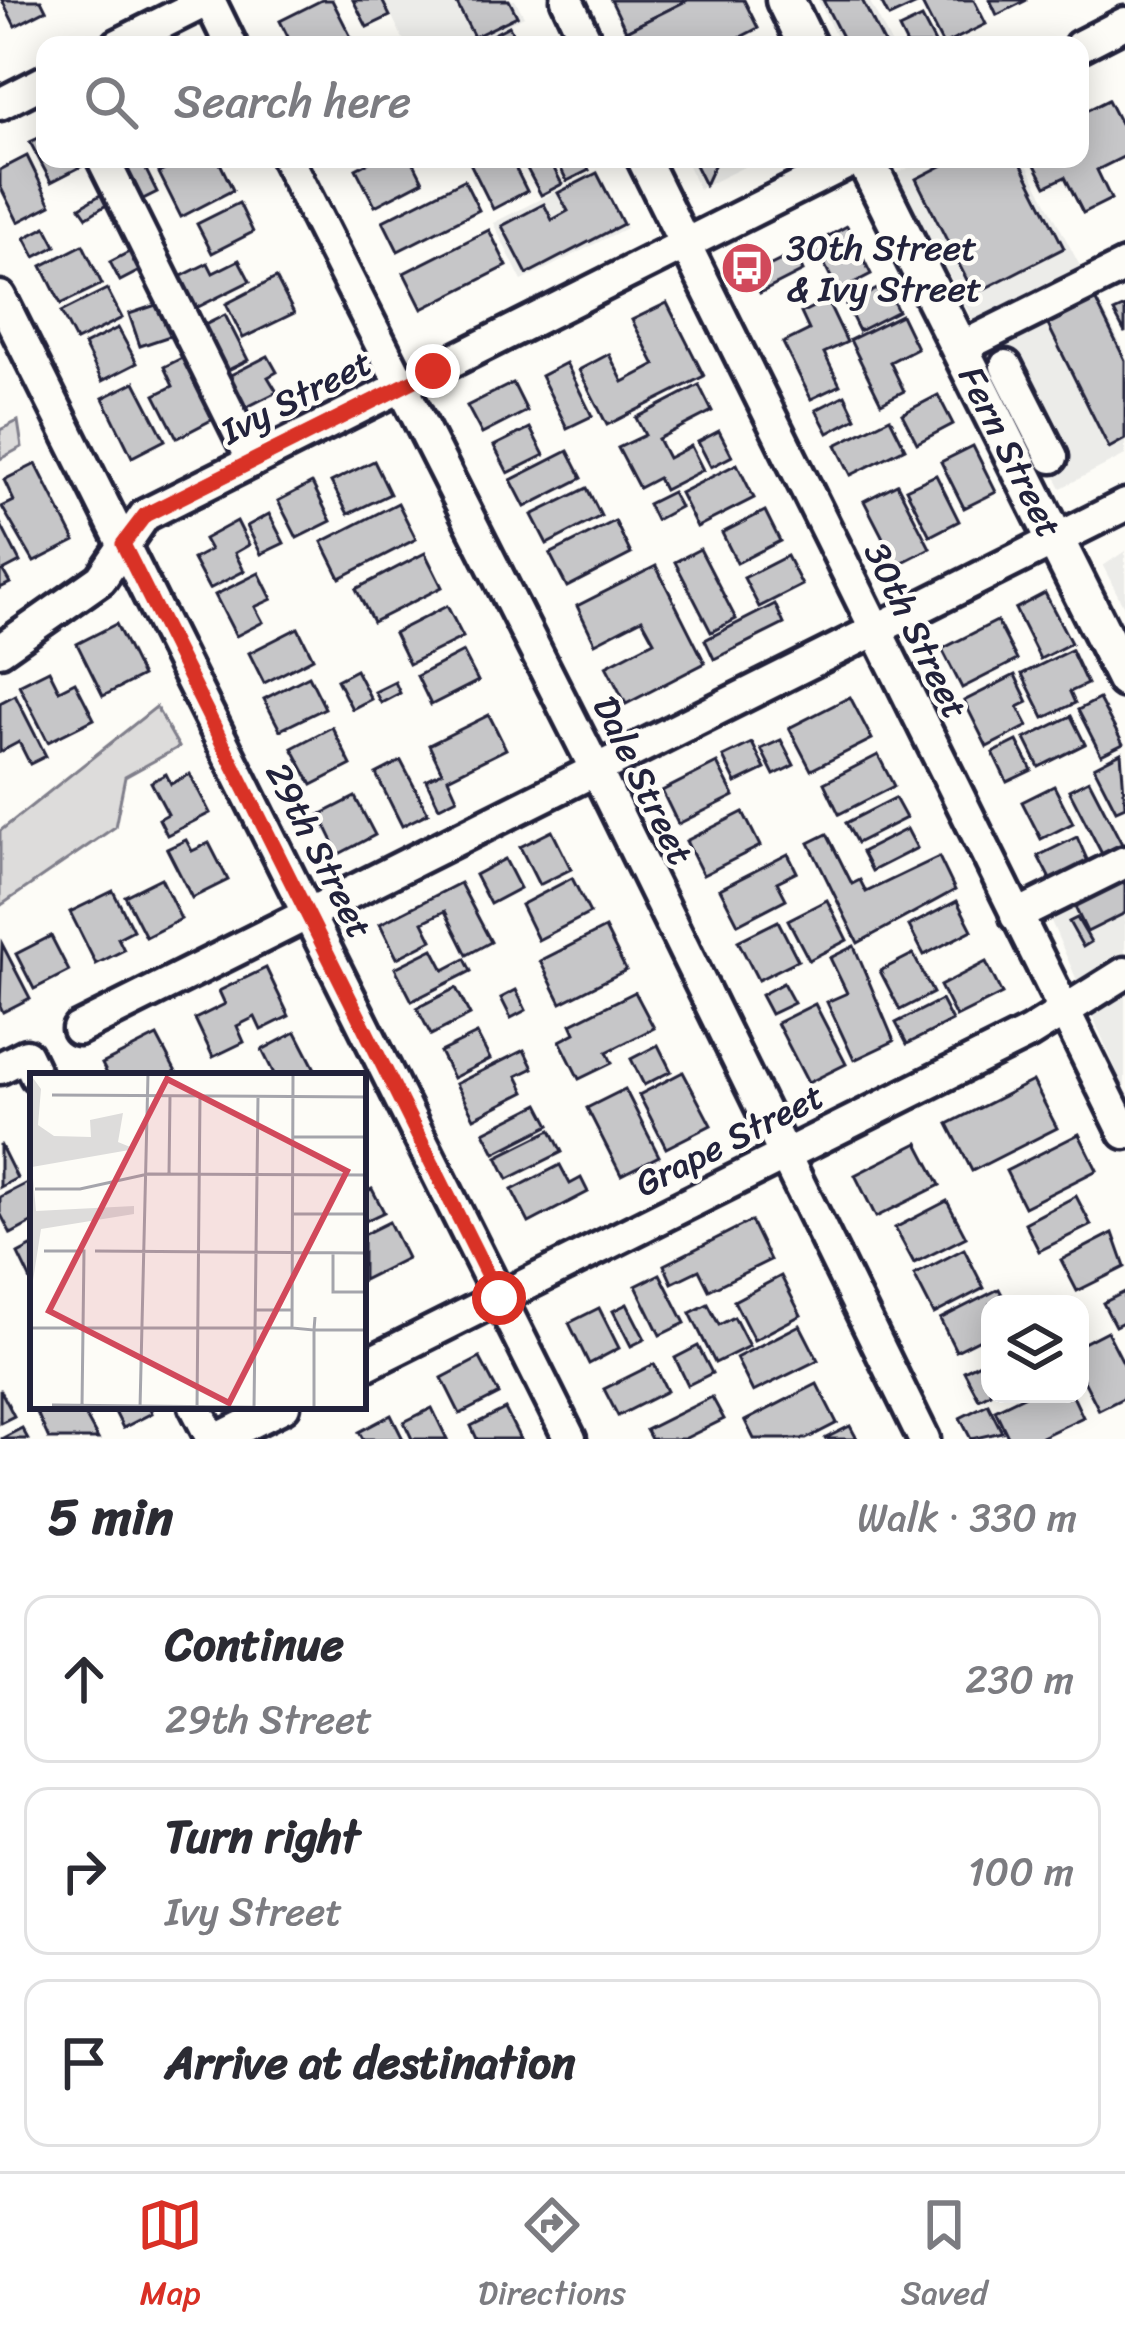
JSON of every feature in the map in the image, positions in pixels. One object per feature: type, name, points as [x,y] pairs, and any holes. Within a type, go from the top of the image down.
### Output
[{"type":"main road","points":[[785,0],[803,36]]},
{"type":"main road","name":"Fern Street","points":[[870,168],[1125,679]]},
{"type":"street","points":[[136,36],[208,0],[226,36]]},
{"type":"street","points":[[566,0],[584,36]]},
{"type":"street","points":[[1089,41],[1125,23]]},
{"type":"street","points":[[0,104],[36,86]]},
{"type":"street","points":[[107,168],[253,461]]},
{"type":"street","name":"Dale Street","points":[[291,168],[596,770],[924,1439]]},
{"type":"street","name":"30th Street","points":[[648,168],[1125,1133]]},
{"type":"street","name":"Ivy Street","points":[[0,650],[101,579],[145,515],[837,168]]},
{"type":"street","points":[[960,348],[1125,266]]},
{"type":"street","name":"29th Street","points":[[0,297],[570,1439]]},
{"type":"street","points":[[1006,366],[1058,446],[1032,494]]},
{"type":"street","points":[[78,1028],[1125,505]]},
{"type":"street","points":[[1016,916],[1125,862]]},
{"type":"street","name":"Grape Street","points":[[366,1364],[785,1155],[1064,1011],[1125,974]]},
{"type":"street","points":[[197,1409],[215,1439],[278,1409]]},
{"type":"shaded area","points":[[384,0],[515,0],[524,16],[485,36],[402,36]]},
{"type":"shaded area","points":[[818,0],[869,0],[887,36],[836,36]]},
{"type":"shaded area","points":[[689,168],[742,168],[699,189]]},
{"type":"shaded area","points":[[908,168],[1029,168],[1125,352],[1125,455],[1061,488],[896,174]]},
{"type":"shaded area","points":[[598,170],[626,228],[522,281],[493,223]]},
{"type":"shaded area","points":[[18,421],[22,447],[0,459],[0,430]]},
{"type":"shaded area","points":[[1125,551],[1125,609],[1103,566]]},
{"type":"shaded area","points":[[156,707],[179,747],[125,777],[115,827],[0,906],[0,831]]},
{"type":"shaded area","points":[[1125,873],[1125,1090],[1047,912]]},
{"type":"building","points":[[2,0],[41,0],[46,10],[15,26]]},
{"type":"building","points":[[322,0],[332,0],[350,36],[288,36],[280,21]]},
{"type":"building","points":[[353,0],[382,0],[390,16],[367,27]]},
{"type":"building","points":[[455,0],[509,0],[517,16],[473,36]]},
{"type":"building","points":[[611,0],[688,0],[626,31]]},
{"type":"building","points":[[688,0],[744,0],[758,28],[742,36],[628,36],[626,31]]},
{"type":"building","points":[[823,0],[862,0],[880,36],[841,36]]},
{"type":"building","points":[[880,0],[916,0],[917,4],[889,17]]},
{"type":"building","points":[[974,0],[986,24],[961,36],[938,36],[922,4]]},
{"type":"building","points":[[990,0],[1027,0],[997,15]]},
{"type":"building","points":[[922,18],[931,36],[902,36],[899,29]]},
{"type":"building","points":[[509,26],[514,36],[490,36]]},
{"type":"building","points":[[1108,100],[1125,133],[1125,156],[1097,170],[1111,199],[1083,213],[1065,177],[1046,186],[1037,168],[1089,168],[1089,110]]},
{"type":"building","points":[[27,156],[51,205],[18,222],[0,186],[0,170]]},
{"type":"building","points":[[44,168],[78,168],[51,182]]},
{"type":"building","points":[[122,168],[150,168],[146,170],[157,192],[139,201]]},
{"type":"building","points":[[169,168],[222,168],[233,190],[181,217],[159,173]]},
{"type":"building","points":[[416,168],[423,181],[375,206],[356,169]]},
{"type":"building","points":[[472,168],[516,168],[527,191],[493,209]]},
{"type":"building","points":[[527,168],[554,168],[562,184],[541,195]]},
{"type":"building","points":[[560,168],[588,168],[589,170],[567,181]]},
{"type":"building","points":[[696,168],[713,168],[705,185]]},
{"type":"building","points":[[937,168],[1024,168],[1064,248],[974,294],[916,179]]},
{"type":"building","points":[[597,173],[623,224],[527,274],[502,226],[544,204],[552,220],[568,211],[558,193]]},
{"type":"building","points":[[464,180],[479,210],[398,251],[383,221]]},
{"type":"building","points":[[102,194],[108,204],[87,217],[80,207]]},
{"type":"building","points":[[239,203],[253,232],[212,253],[197,224]]},
{"type":"building","points":[[847,226],[871,274],[838,291],[814,244]]},
{"type":"building","points":[[46,227],[56,246],[35,257],[25,238]]},
{"type":"building","points":[[489,230],[507,266],[422,309],[404,273]]},
{"type":"building","points":[[83,245],[102,284],[61,304],[42,266]]},
{"type":"building","points":[[133,250],[143,269],[120,281],[110,262]]},
{"type":"building","points":[[795,253],[803,271],[760,293],[751,275]]},
{"type":"building","points":[[239,260],[250,281],[194,309],[178,278],[208,263],[213,273]]},
{"type":"building","points":[[276,278],[294,313],[243,338],[226,304]]},
{"type":"building","points":[[885,285],[898,311],[859,331],[846,305]]},
{"type":"building","points":[[107,289],[122,318],[76,341],[61,312]]},
{"type":"building","points":[[1093,295],[1125,360],[1125,439],[1109,448],[1045,319]]},
{"type":"building","points":[[827,300],[847,342],[824,353],[840,385],[811,399],[783,343],[809,330],[801,313]]},
{"type":"building","points":[[165,302],[176,334],[140,346],[129,314]]},
{"type":"building","points":[[667,303],[704,376],[607,425],[579,370],[609,354],[623,382],[655,365],[632,320]]},
{"type":"building","points":[[1125,307],[1125,333],[1114,312]]},
{"type":"building","points":[[225,315],[248,360],[224,372],[201,327]]},
{"type":"building","points":[[901,315],[917,348],[890,362],[904,391],[881,403],[850,340]]},
{"type":"building","points":[[118,328],[137,363],[102,381],[84,345]]},
{"type":"building","points":[[186,356],[217,417],[177,438],[155,395],[173,386],[164,367]]},
{"type":"building","points":[[268,356],[277,372],[268,377],[277,392],[235,413],[219,381]]},
{"type":"building","points":[[566,363],[592,416],[567,428],[541,376]]},
{"type":"building","points":[[135,382],[165,440],[132,457],[103,398]]},
{"type":"building","points":[[513,383],[527,411],[482,434],[467,406]]},
{"type":"building","points":[[699,385],[712,411],[658,439],[668,458],[691,446],[703,470],[664,490],[658,478],[639,488],[618,448],[645,435],[636,418]]},
{"type":"building","points":[[845,395],[856,418],[828,433],[816,410]]},
{"type":"building","points":[[938,395],[953,424],[917,443],[902,414]]},
{"type":"building","points":[[890,418],[905,448],[851,475],[836,445]]},
{"type":"building","points":[[530,428],[544,455],[508,473],[494,446]]},
{"type":"building","points":[[719,431],[732,456],[711,467],[698,442]]},
{"type":"building","points":[[973,446],[996,492],[964,508],[941,462]]},
{"type":"building","points":[[568,451],[582,478],[525,507],[511,480]]},
{"type":"building","points":[[374,461],[390,494],[348,514],[331,482]]},
{"type":"building","points":[[36,464],[75,541],[34,562],[2,507],[14,501],[4,480]]},
{"type":"building","points":[[737,464],[754,498],[697,527],[680,493]]},
{"type":"building","points":[[936,475],[959,521],[930,536],[906,489]]},
{"type":"building","points":[[312,483],[331,521],[297,538],[278,501]]},
{"type":"building","points":[[897,484],[930,548],[897,565],[864,501]]},
{"type":"building","points":[[587,488],[601,516],[547,544],[532,515]]},
{"type":"building","points":[[672,492],[680,507],[656,520],[648,504]]},
{"type":"building","points":[[398,503],[416,539],[340,578],[322,542]]},
{"type":"building","points":[[765,511],[780,541],[737,563],[722,533]]},
{"type":"building","points":[[269,514],[284,543],[261,554],[247,526]]},
{"type":"building","points":[[237,521],[249,545],[235,553],[244,571],[209,589],[193,559],[210,550],[204,539]]},
{"type":"building","points":[[615,521],[631,554],[567,587],[550,554]]},
{"type":"building","points":[[0,523],[20,562],[3,571],[10,583],[0,588]]},
{"type":"building","points":[[700,549],[736,619],[711,632],[675,562]]},
{"type":"building","points":[[425,553],[442,587],[373,622],[356,589]]},
{"type":"building","points":[[787,556],[802,585],[759,607],[744,578]]},
{"type":"building","points":[[656,566],[705,663],[626,704],[606,666],[654,641],[642,619],[595,643],[577,606]]},
{"type":"building","points":[[259,573],[272,599],[255,607],[263,622],[236,636],[215,595]]},
{"type":"building","points":[[1045,593],[1071,643],[1040,659],[1015,609]]},
{"type":"building","points":[[775,604],[784,624],[714,659],[705,640]]},
{"type":"building","points":[[447,606],[463,637],[409,664],[394,633]]},
{"type":"building","points":[[997,621],[1017,660],[962,688],[942,649]]},
{"type":"building","points":[[116,624],[142,676],[103,696],[77,644]]},
{"type":"building","points":[[298,628],[313,658],[264,683],[249,653]]},
{"type":"building","points":[[1071,650],[1087,684],[1070,692],[1075,703],[1044,718],[1022,674]]},
{"type":"building","points":[[463,652],[478,681],[431,705],[417,676]]},
{"type":"building","points":[[49,670],[59,690],[75,682],[94,719],[48,742],[19,685]]},
{"type":"building","points":[[356,670],[371,699],[352,709],[337,680]]},
{"type":"building","points":[[1015,675],[1028,702],[1018,707],[1028,726],[987,747],[964,701]]},
{"type":"building","points":[[309,676],[325,708],[280,730],[264,699]]},
{"type":"building","points":[[395,682],[400,693],[381,703],[375,692]]},
{"type":"building","points":[[15,695],[46,756],[30,764],[19,742],[0,752],[0,703]]},
{"type":"building","points":[[850,697],[872,739],[811,770],[789,728]]},
{"type":"building","points":[[1099,699],[1123,744],[1101,755],[1078,710]]},
{"type":"building","points":[[489,715],[506,749],[448,778],[457,798],[439,807],[426,780],[442,772],[429,745]]},
{"type":"building","points":[[1071,716],[1085,744],[1039,767],[1025,739]]},
{"type":"building","points":[[332,727],[351,765],[312,785],[292,748]]},
{"type":"building","points":[[781,740],[794,765],[774,775],[761,749]]},
{"type":"building","points":[[1017,741],[1032,770],[1007,782],[993,753]]},
{"type":"building","points":[[752,743],[765,769],[736,783],[723,757]]},
{"type":"building","points":[[1121,753],[1125,806],[1116,810],[1094,767]]},
{"type":"building","points":[[878,755],[894,786],[839,814],[824,783]]},
{"type":"building","points":[[401,761],[428,813],[402,826],[376,774]]},
{"type":"building","points":[[717,763],[734,796],[678,824],[662,791]]},
{"type":"building","points":[[166,774],[171,784],[190,774],[210,813],[167,835],[159,819],[168,814],[151,782]]},
{"type":"building","points":[[1089,780],[1123,846],[1103,856],[1069,790]]},
{"type":"building","points":[[1054,786],[1073,823],[1041,839],[1022,802]]},
{"type":"building","points":[[355,797],[375,835],[339,854],[320,815]]},
{"type":"building","points":[[895,798],[906,818],[857,843],[846,823]]},
{"type":"building","points":[[743,812],[760,846],[703,875],[686,841]]},
{"type":"building","points":[[907,829],[917,848],[872,871],[862,852]]},
{"type":"building","points":[[552,831],[571,869],[539,885],[520,847]]},
{"type":"building","points":[[827,834],[852,884],[860,880],[866,892],[939,857],[955,890],[858,943],[809,843]]},
{"type":"building","points":[[1077,837],[1089,864],[1051,881],[1038,856]]},
{"type":"building","points":[[186,840],[192,851],[209,843],[228,880],[192,898],[167,849]]},
{"type":"building","points":[[788,854],[797,872],[777,882],[786,899],[738,924],[720,889]]},
{"type":"building","points":[[505,859],[520,888],[490,904],[475,875]]},
{"type":"building","points":[[1125,874],[1125,913],[1087,932],[1072,901]]},
{"type":"building","points":[[161,878],[181,919],[146,937],[125,896]]},
{"type":"building","points":[[572,878],[590,913],[538,940],[521,905]]},
{"type":"building","points":[[460,883],[491,942],[467,955],[445,911],[423,922],[432,940],[397,958],[380,924]]},
{"type":"building","points":[[113,891],[133,930],[118,938],[124,950],[96,964],[70,912]]},
{"type":"building","points":[[827,900],[847,940],[809,960],[788,920]]},
{"type":"building","points":[[957,901],[972,930],[924,955],[909,926]]},
{"type":"building","points":[[1077,918],[1091,942],[1083,947],[1069,922]]},
{"type":"building","points":[[778,921],[798,960],[758,980],[738,941]]},
{"type":"building","points":[[605,928],[626,970],[561,1003],[540,961]]},
{"type":"building","points":[[51,936],[69,971],[34,989],[16,954]]},
{"type":"building","points":[[2,944],[30,998],[3,1012],[0,1006]]},
{"type":"building","points":[[854,946],[894,1041],[854,1060],[827,1002],[847,993],[830,958]]},
{"type":"building","points":[[433,949],[444,970],[465,959],[471,971],[412,1001],[395,968]]},
{"type":"building","points":[[913,954],[933,993],[900,1010],[880,971]]},
{"type":"building","points":[[986,962],[1002,994],[956,1017],[940,986]]},
{"type":"building","points":[[266,968],[289,1016],[261,1030],[255,1017],[237,1026],[244,1042],[213,1057],[195,1019],[225,1004],[219,991]]},
{"type":"building","points":[[783,983],[794,1003],[771,1014],[761,995]]},
{"type":"building","points":[[456,988],[470,1015],[431,1035],[417,1008]]},
{"type":"building","points":[[516,990],[526,1010],[511,1018],[501,998]]},
{"type":"building","points":[[635,992],[654,1028],[607,1052],[612,1063],[579,1079],[560,1041],[575,1033],[571,1024]]},
{"type":"building","points":[[941,1000],[952,1021],[907,1044],[896,1023]]},
{"type":"building","points":[[815,1004],[846,1064],[808,1083],[777,1023]]},
{"type":"building","points":[[296,1032],[315,1069],[274,1073],[262,1050]]},
{"type":"building","points":[[477,1034],[490,1059],[453,1078],[440,1052]]},
{"type":"building","points":[[157,1036],[176,1073],[106,1073],[102,1064]]},
{"type":"building","points":[[658,1045],[671,1071],[644,1085],[631,1059]]},
{"type":"building","points":[[524,1050],[533,1068],[517,1076],[525,1092],[474,1118],[456,1084]]},
{"type":"building","points":[[683,1072],[711,1125],[666,1148],[639,1095]]},
{"type":"building","points":[[1033,1081],[1057,1128],[972,1171],[948,1124]]},
{"type":"building","points":[[625,1089],[659,1156],[621,1175],[587,1108]]},
{"type":"building","points":[[539,1104],[550,1125],[495,1153],[484,1132]]},
{"type":"building","points":[[551,1130],[562,1152],[508,1179],[497,1157]]},
{"type":"building","points":[[1079,1134],[1097,1170],[1024,1207],[1006,1171]]},
{"type":"building","points":[[918,1143],[940,1185],[876,1217],[855,1175]]},
{"type":"building","points":[[0,1144],[17,1178],[0,1187]]},
{"type":"building","points":[[560,1165],[570,1184],[581,1178],[588,1192],[529,1223],[512,1190]]},
{"type":"building","points":[[30,1182],[30,1224],[11,1234],[0,1213],[0,1197]]},
{"type":"building","points":[[372,1189],[384,1212],[366,1221],[366,1192]]},
{"type":"building","points":[[1076,1196],[1091,1225],[1039,1251],[1025,1223]]},
{"type":"building","points":[[947,1201],[966,1237],[914,1263],[895,1228]]},
{"type":"building","points":[[751,1221],[770,1260],[709,1290],[699,1270],[672,1283],[664,1265]]},
{"type":"building","points":[[389,1222],[407,1258],[366,1278],[366,1234]]},
{"type":"building","points":[[1113,1233],[1125,1267],[1077,1291],[1061,1260]]},
{"type":"building","points":[[30,1248],[30,1279],[18,1254]]},
{"type":"building","points":[[964,1249],[984,1288],[934,1314],[914,1275]]},
{"type":"building","points":[[660,1274],[685,1323],[660,1335],[636,1286]]},
{"type":"building","points":[[781,1276],[801,1315],[754,1340],[734,1301]]},
{"type":"building","points":[[1125,1292],[1125,1321],[1115,1326],[1103,1303]]},
{"type":"building","points":[[981,1298],[981,1338],[956,1351],[940,1319]]},
{"type":"building","points":[[627,1304],[645,1339],[631,1346],[613,1311]]},
{"type":"building","points":[[708,1304],[719,1325],[734,1317],[749,1346],[715,1363],[690,1313]]},
{"type":"building","points":[[599,1308],[619,1348],[589,1364],[569,1323]]},
{"type":"building","points":[[800,1325],[818,1360],[753,1392],[736,1358]]},
{"type":"building","points":[[1107,1331],[1125,1366],[1125,1397],[1099,1410],[1089,1391],[1089,1340]]},
{"type":"building","points":[[698,1346],[712,1373],[688,1385],[675,1358]]},
{"type":"building","points":[[480,1358],[499,1394],[460,1414],[442,1378]]},
{"type":"building","points":[[981,1362],[981,1398],[979,1399],[964,1371]]},
{"type":"building","points":[[654,1364],[667,1391],[618,1416],[604,1389]]},
{"type":"building","points":[[817,1384],[837,1423],[806,1439],[754,1439],[745,1421]]},
{"type":"building","points":[[0,1389],[14,1416],[0,1423]]},
{"type":"building","points":[[712,1397],[724,1419],[684,1439],[651,1439],[646,1430]]},
{"type":"building","points":[[1009,1403],[1076,1403],[1083,1417],[1037,1439],[1009,1439],[995,1410]]},
{"type":"building","points":[[988,1404],[1002,1432],[971,1439],[960,1418]]},
{"type":"building","points":[[432,1408],[447,1439],[412,1439],[404,1422]]},
{"type":"building","points":[[35,1409],[82,1409],[98,1439],[49,1439]]},
{"type":"building","points":[[114,1409],[150,1409],[152,1413],[123,1428]]},
{"type":"building","points":[[505,1409],[520,1439],[477,1439],[471,1426]]},
{"type":"building","points":[[391,1415],[403,1439],[363,1439],[359,1432]]},
{"type":"building","points":[[850,1426],[857,1439],[824,1439]]},
{"type":"building","points":[[22,1428],[28,1439],[1,1439]]},
{"type":"place","name":"30th Street & Ivy Street","points":[[747,268]]},
{"type":"route","points":[[433,371],[145,515],[123,544],[499,1298]]}]
